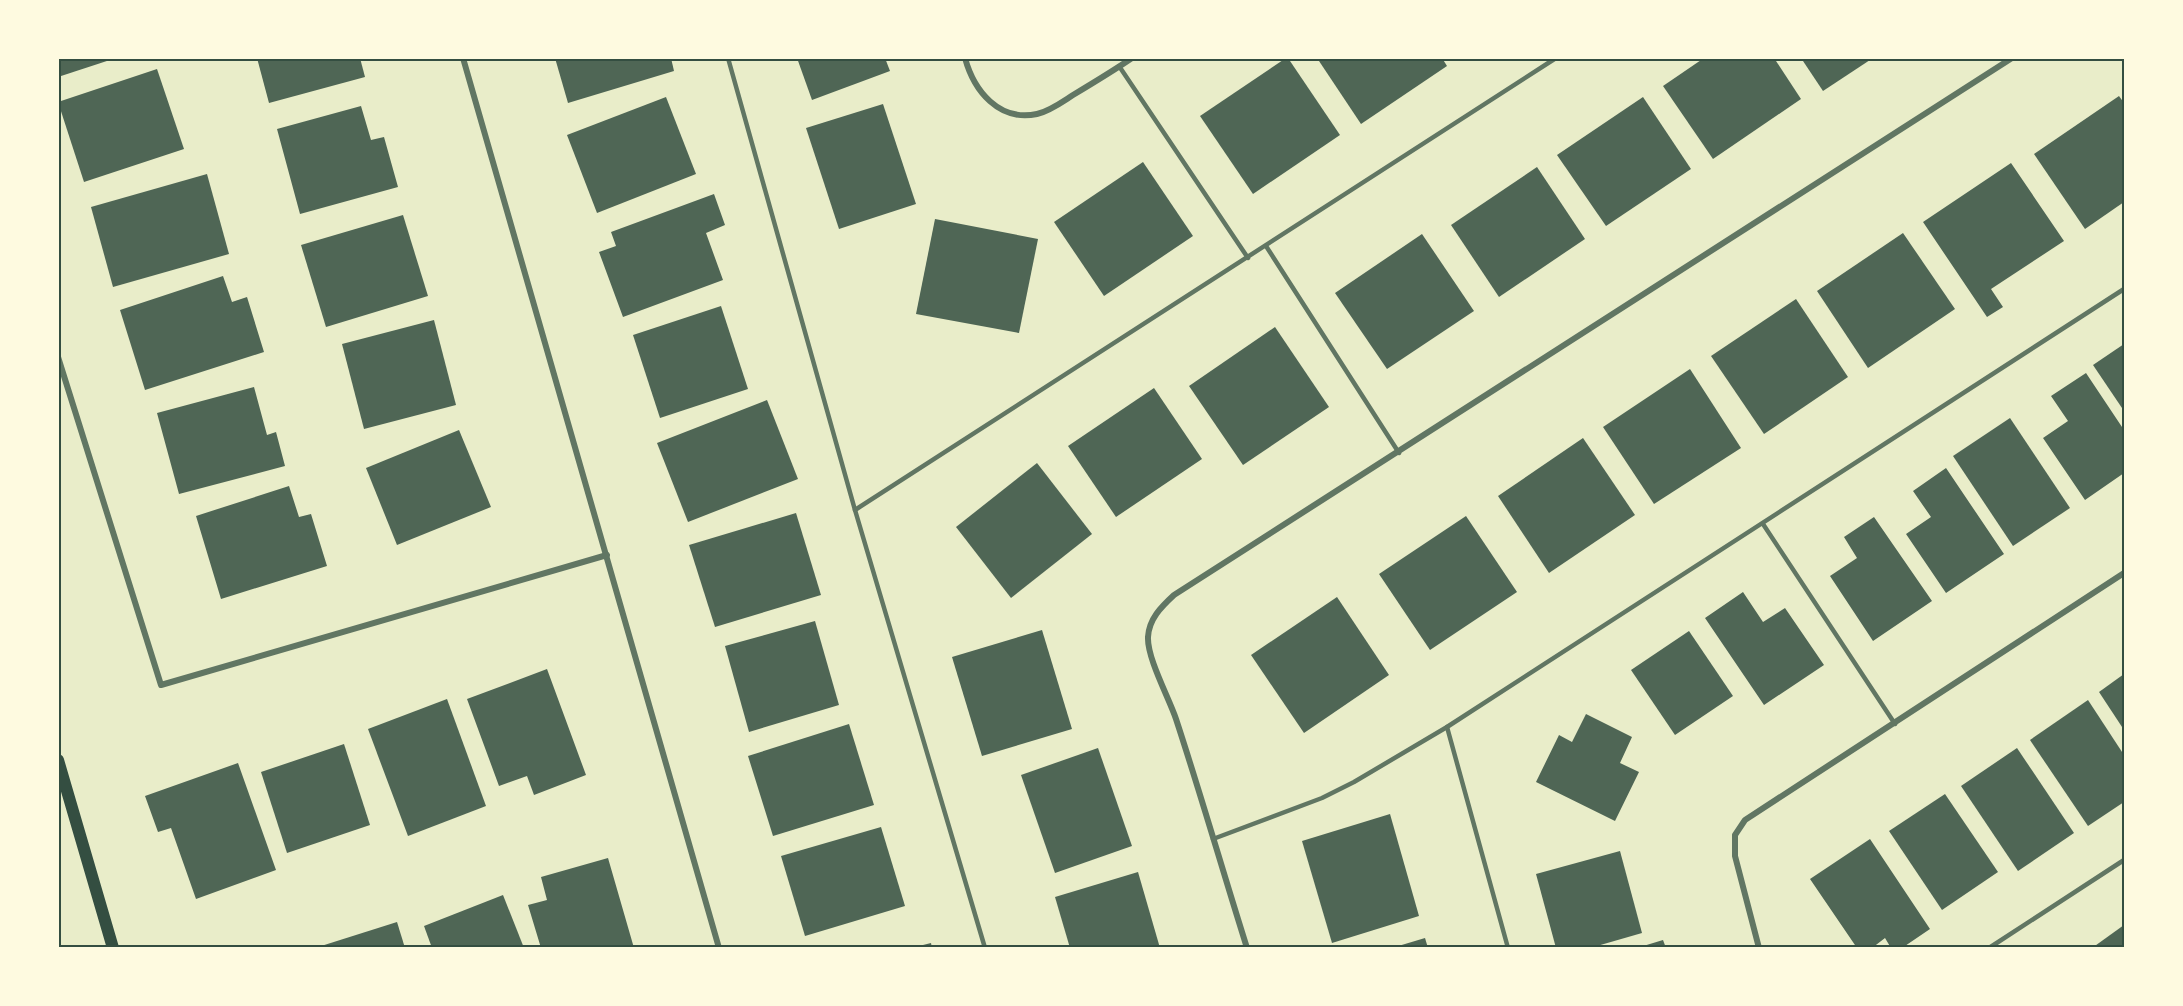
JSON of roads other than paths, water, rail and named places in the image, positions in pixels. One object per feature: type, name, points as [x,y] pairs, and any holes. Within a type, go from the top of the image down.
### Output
[{"type":"main road","points":[[58,760],[113,948]]},
{"type":"street","points":[[463,58],[719,948]]},
{"type":"street","points":[[965,58],[972,78],[982,92],[1005,113],[1022,115],[1037,114],[1052,108],[1132,58]]},
{"type":"street","points":[[1247,948],[1176,718],[1152,655],[1148,638],[1152,620],[1161,607],[1174,595],[1399,453],[2012,58]]},
{"type":"street","points":[[58,357],[161,685],[607,555]]},
{"type":"street","points":[[1760,948],[1735,856],[1734,842],[1738,830],[1750,816],[1895,724],[2124,573]]},
{"type":"lane","points":[[728,58],[855,510],[985,948]]},
{"type":"lane","points":[[855,510],[1556,58]]},
{"type":"lane","points":[[1119,66],[1248,258]]},
{"type":"lane","points":[[1266,246],[1399,453]]},
{"type":"lane","points":[[1213,839],[1322,798],[1354,782],[1447,727],[2124,289]]},
{"type":"lane","points":[[1763,524],[1895,724]]},
{"type":"lane","points":[[1447,727],[1508,948]]},
{"type":"lane","points":[[1989,948],[2124,860]]}]
